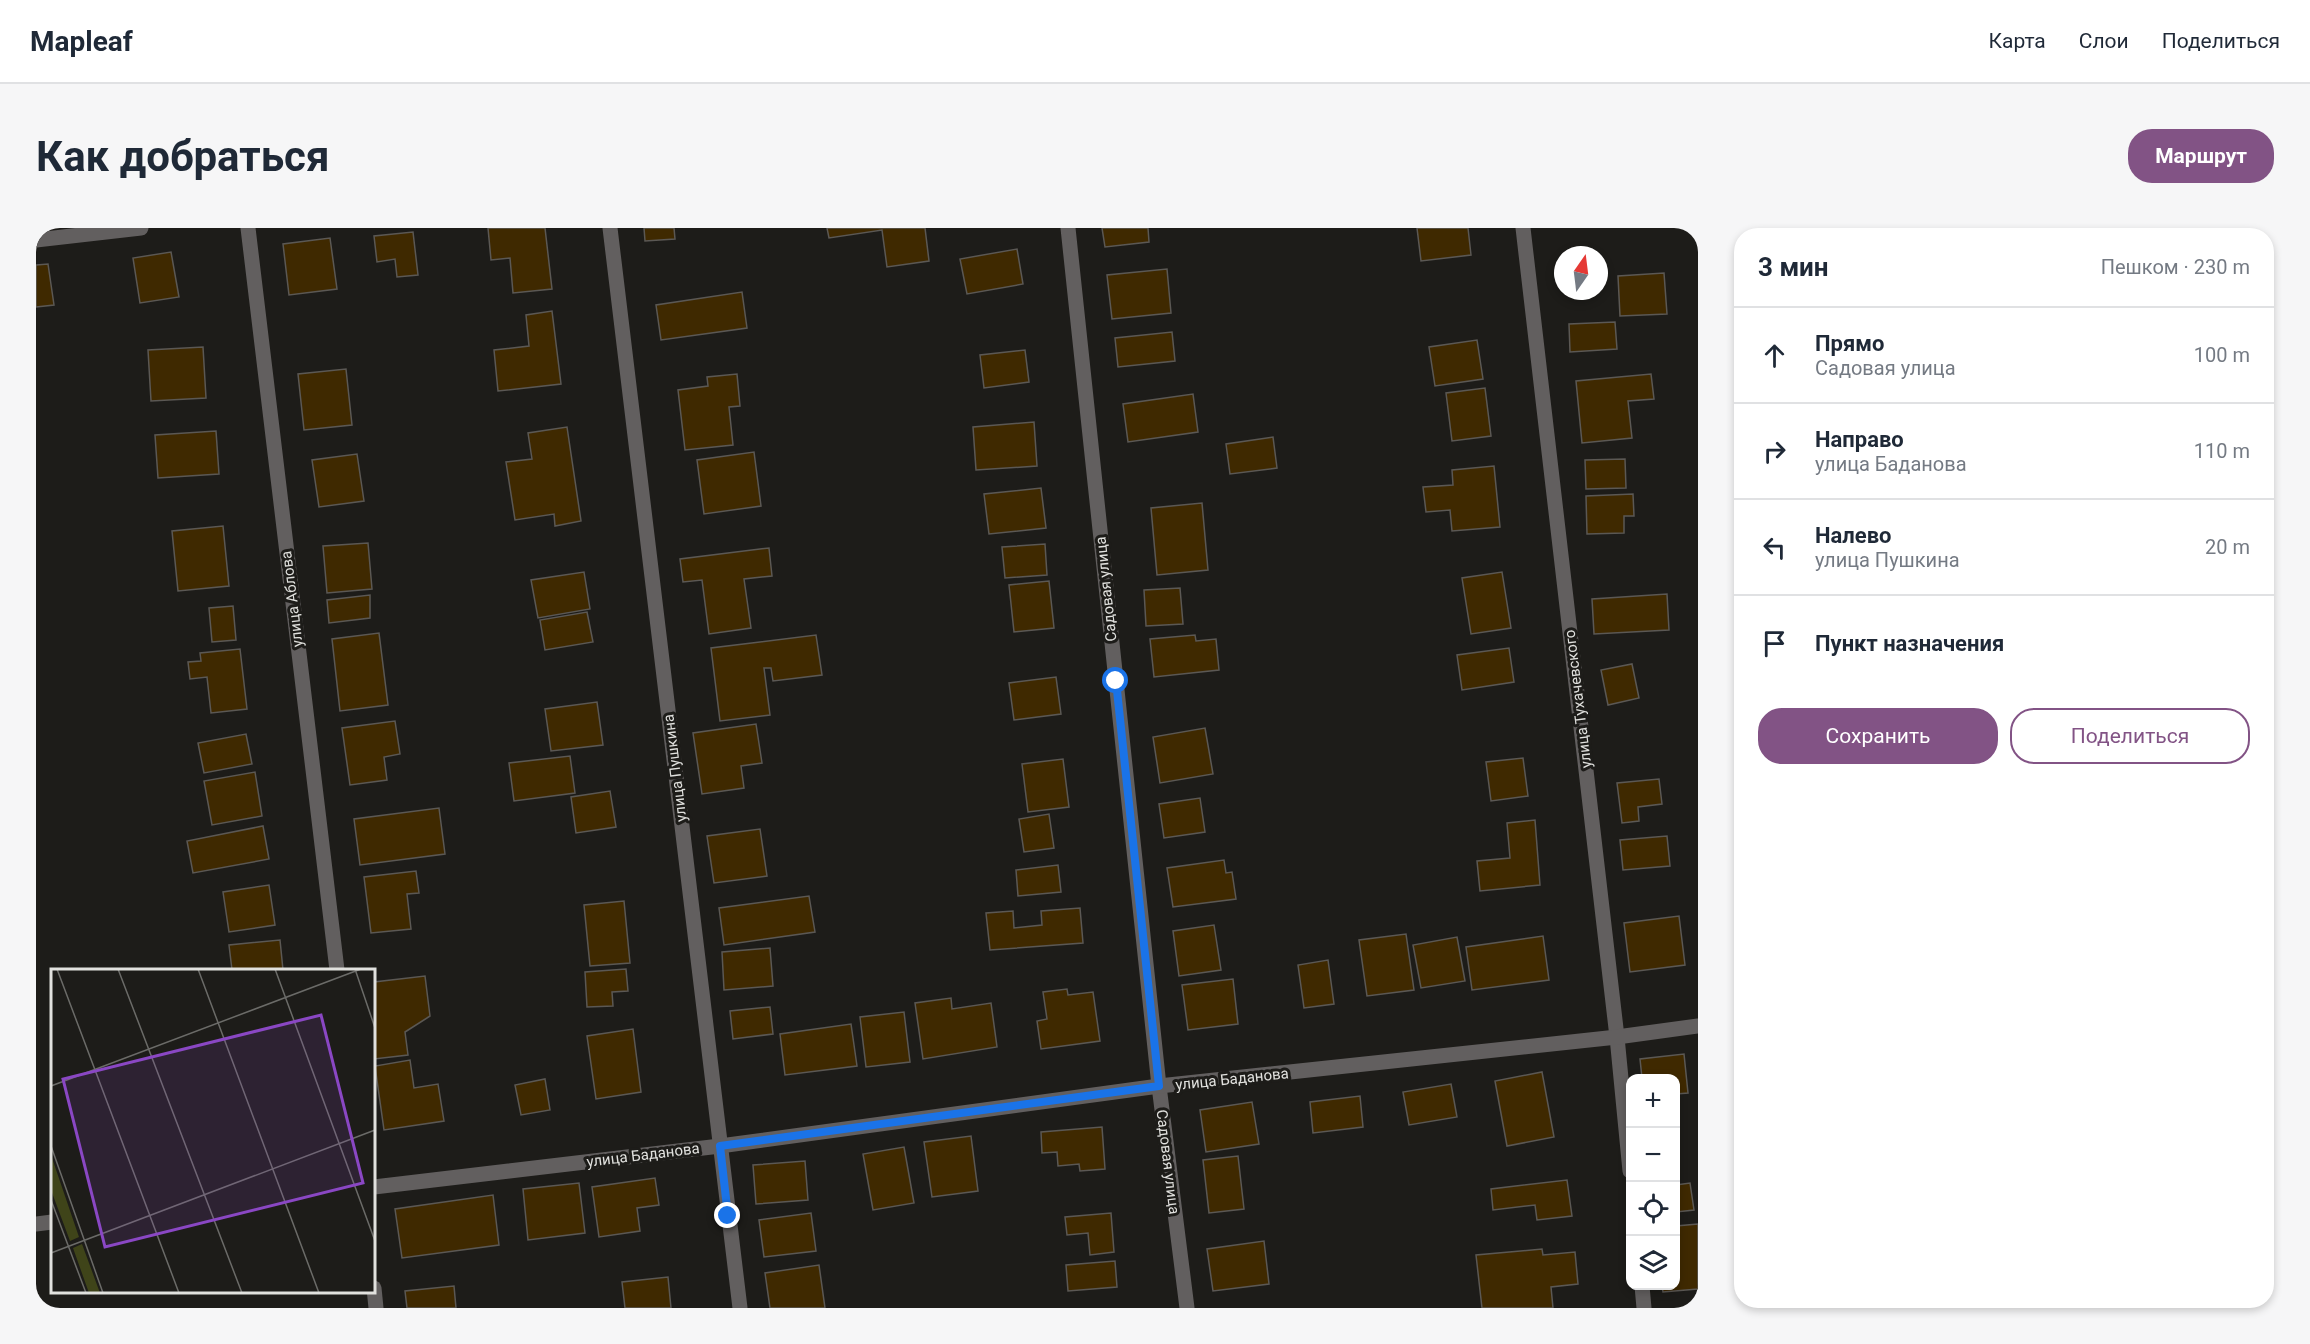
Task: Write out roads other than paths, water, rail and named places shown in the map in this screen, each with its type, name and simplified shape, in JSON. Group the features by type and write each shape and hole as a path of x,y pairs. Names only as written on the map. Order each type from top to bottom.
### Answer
{"street":[{"path":"36,240 141,228"},
{"name":"улица Аблова","path":"248,228 337,969"},
{"name":"улица Пушкина","path":"610,228 740,1308"},
{"name":"Садовая улица","path":"1068,228 1159,1086 1187,1308"},
{"name":"улица Тухачевского","path":"1523,228 1626,1130"},
{"name":"улица Баданова","path":"375,1187 720,1146 1159,1086 1617,1037 1698,1026"},
{"path":"36,1224 51,1222"},
{"path":"1642,1290 1644,1308"},
{"path":"374,1293 376,1308"}]}
